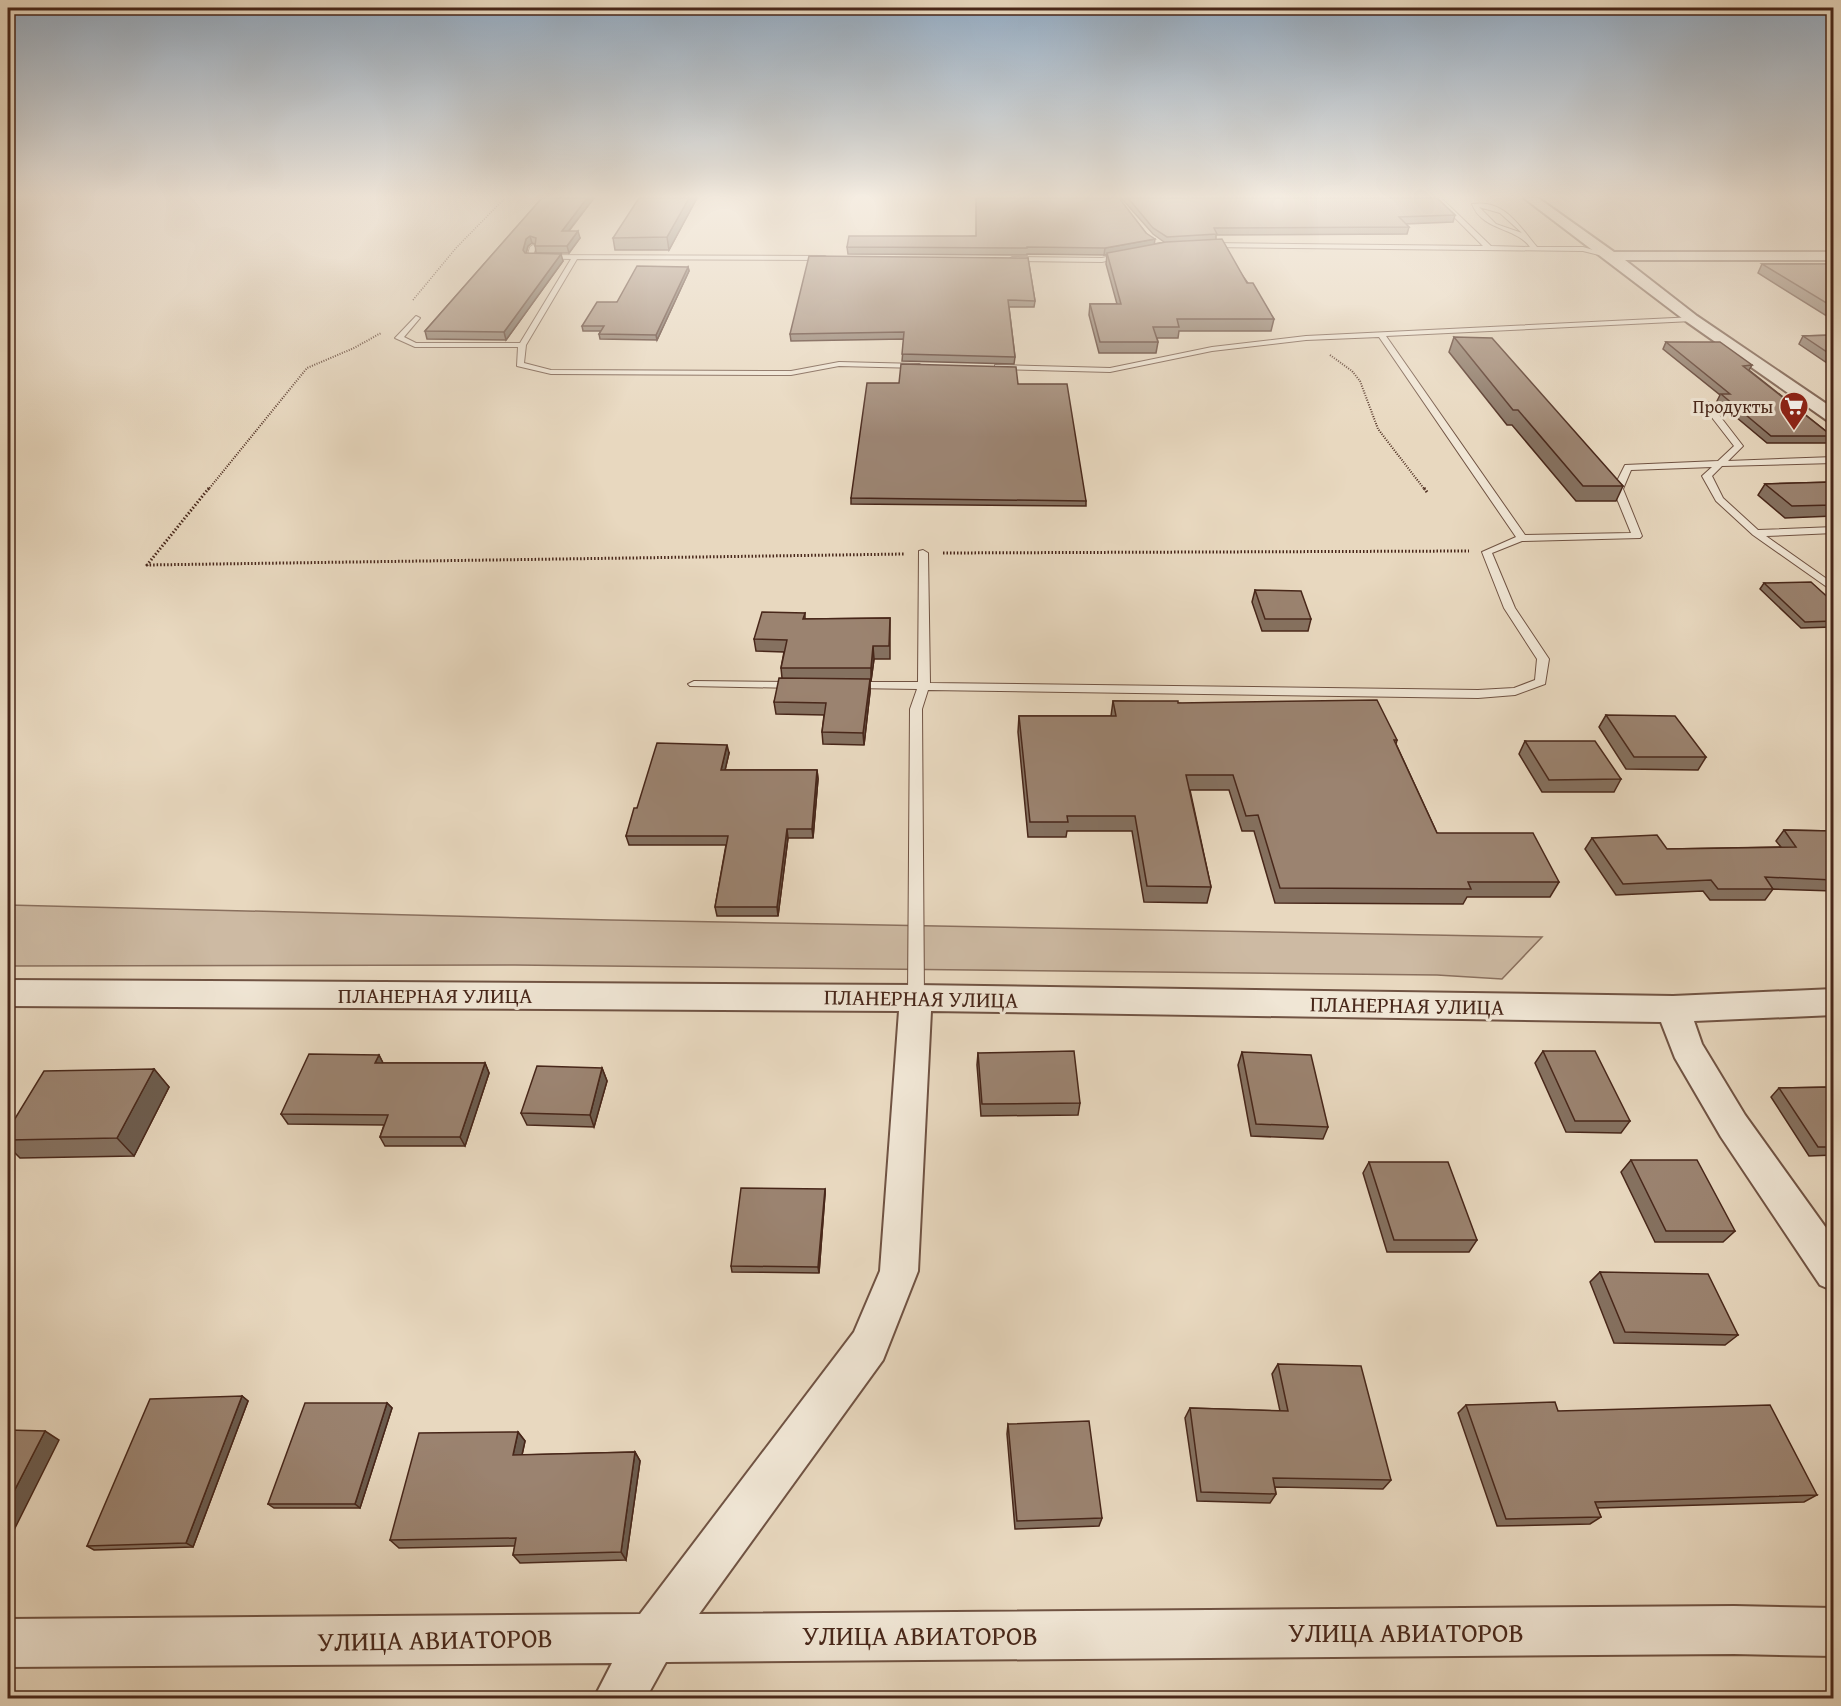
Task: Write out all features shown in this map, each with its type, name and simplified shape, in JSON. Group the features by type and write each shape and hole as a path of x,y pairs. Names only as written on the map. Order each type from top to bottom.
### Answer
{"street":[{"path":"1639,278 1692,319 1833,417"},
{"name":"ПЛАНЕРНАЯ УЛИЦА","path":"8,993 916,998 1673,1009 1833,1002"},
{"path":"619,1698 653,1637 870,1346 899,1271 916,998"},
{"path":"1673,1009 1686,1048 1733,1126 1833,1272"},
{"name":"УЛИЦА АВИАТОРОВ","path":"8,1643 1722,1630 1833,1632"}],"lane":[{"path":"563,278 522,345 520,364 551,372 791,373 838,364 933,366"},
{"path":"416,318 399,338 414,345 522,345"},
{"path":"992,367 1110,370 1212,349 1306,338 1692,319"},
{"path":"1380,333 1522,538"},
{"path":"1706,404 1739,446 1707,476 1719,499 1756,533 1833,589"},
{"path":"844,685 1478,694 1515,691 1541,682 1543,658 1522,633 1505,602 1487,552 1522,538 1637,536 1618,489 1628,467 1833,460"},
{"path":"1756,533 1833,530"},
{"path":"916,998 916,709 924,685 923,554"},
{"path":"694,684 809,685"}],"path":[{"path":"410,304 432,278"},
{"path":"386,330 365,344 336,354 307,368 147,565 923,554 1436,550 1487,552"},
{"path":"1306,338 1352,371 1360,381 1378,429 1427,492"}],"shaded area":[{"path":"8,905 611,920 1542,937 1502,979 1437,975 515,965 8,966"}],"building":[{"path":"472,278 544,278 504,332 425,331"},
{"path":"631,278 683,278 656,335 599,334 604,326 582,326 597,302 617,302"},
{"path":"804,278 1031,278 1035,301 1008,300 1015,357 902,354 904,332 790,334"},
{"path":"1114,278 1244,278 1247,283 1253,283 1274,319 1177,319 1179,327 1153,327 1158,342 1100,342 1090,304 1121,304"},
{"path":"1784,278 1833,278 1833,307"},
{"path":"1833,335 1833,356 1803,336"},
{"path":"1454,337 1492,338 1623,486 1583,486 1518,410 1513,410"},
{"path":"1666,342 1720,342 1752,365 1743,366 1832,436 1771,436 1721,394 1730,394"},
{"path":"901,364 1016,367 1018,384 1067,384 1086,501 851,498 867,383 899,383"},
{"path":"1833,482 1833,505 1792,506 1765,484"},
{"path":"1811,582 1833,602 1833,621 1805,622 1764,583"},
{"path":"1255,590 1301,591 1311,619 1265,619"},
{"path":"762,612 805,613 803,619 890,618 889,646 873,646 871,668 781,668 787,640 754,639"},
{"path":"779,678 870,679 863,733 822,732 826,703 774,702"},
{"path":"1377,700 1437,833 1533,833 1559,882 1468,882 1471,889 1280,888 1258,815 1246,816 1233,775 1186,775 1211,887 1147,886 1135,816 1067,816 1068,822 1030,822 1019,716 1116,716 1113,701 1178,701 1178,703"},
{"path":"1606,715 1675,716 1706,757 1634,757"},
{"path":"1525,741 1595,741 1621,779 1549,780"},
{"path":"657,743 727,745 721,770 817,770 812,829 787,829 777,907 715,907 728,836 626,836"},
{"path":"1784,830 1833,831 1833,880 1765,877 1773,889 1718,889 1711,880 1623,884 1592,838 1657,835 1667,849 1796,847"},
{"path":"1074,1051 1080,1103 982,1104 978,1053"},
{"path":"1543,1051 1595,1051 1630,1121 1575,1121"},
{"path":"1242,1052 1311,1055 1328,1127 1256,1124"},
{"path":"309,1054 379,1055 375,1063 485,1063 460,1137 380,1137 388,1115 281,1114"},
{"path":"537,1066 602,1068 590,1115 521,1113"},
{"path":"154,1069 117,1138 8,1140 8,1130 44,1071"},
{"path":"1833,1087 1833,1147 1818,1147 1779,1088"},
{"path":"1631,1160 1697,1160 1735,1231 1666,1231"},
{"path":"1369,1162 1448,1162 1477,1240 1394,1240"},
{"path":"741,1188 825,1189 818,1267 731,1266"},
{"path":"1600,1272 1708,1274 1738,1335 1625,1332"},
{"path":"1278,1364 1361,1366 1391,1480 1273,1478 1276,1494 1201,1492 1190,1408 1288,1411"},
{"path":"242,1396 186,1543 87,1546 150,1399"},
{"path":"1555,1402 1558,1411 1770,1405 1817,1495 1595,1502 1601,1517 1506,1519 1466,1405"},
{"path":"305,1403 387,1403 355,1504 268,1504"},
{"path":"1089,1421 1102,1518 1017,1521 1008,1424"},
{"path":"8,1430 45,1431 8,1503"},
{"path":"518,1432 513,1455 635,1452 621,1552 513,1555 516,1538 390,1540 419,1433"}],"place":[{"name":"Продукты","path":"1794,432"}]}
